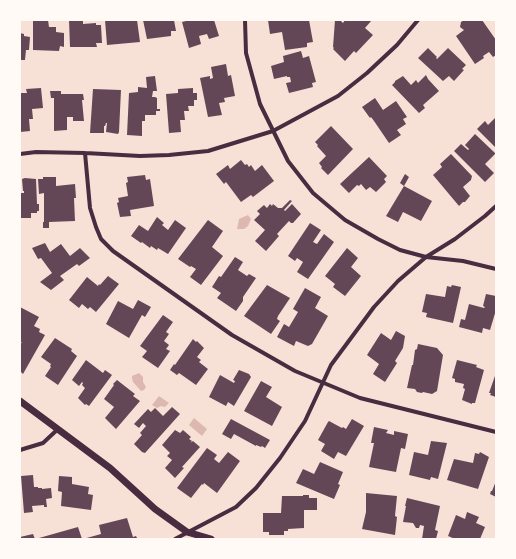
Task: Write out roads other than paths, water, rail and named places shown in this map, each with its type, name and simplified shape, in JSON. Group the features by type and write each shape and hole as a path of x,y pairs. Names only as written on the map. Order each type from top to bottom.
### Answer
{"street":[{"path":"245,20 246,53 260,104 288,161 313,193 345,220 400,250 426,257 464,261 496,269"},
{"path":"20,154 36,152 140,156 169,155 208,151 273,131 338,96 397,45 418,20"},
{"path":"85,153 90,208 101,239 113,252 232,336 295,371 360,398 496,432"},
{"path":"175,539 236,507 256,488 280,458 305,420 331,365 374,307 398,281 426,257 455,239 496,206"},
{"path":"20,401 110,468 155,508 187,532 211,539"},
{"path":"20,450 43,443 58,429"}]}
